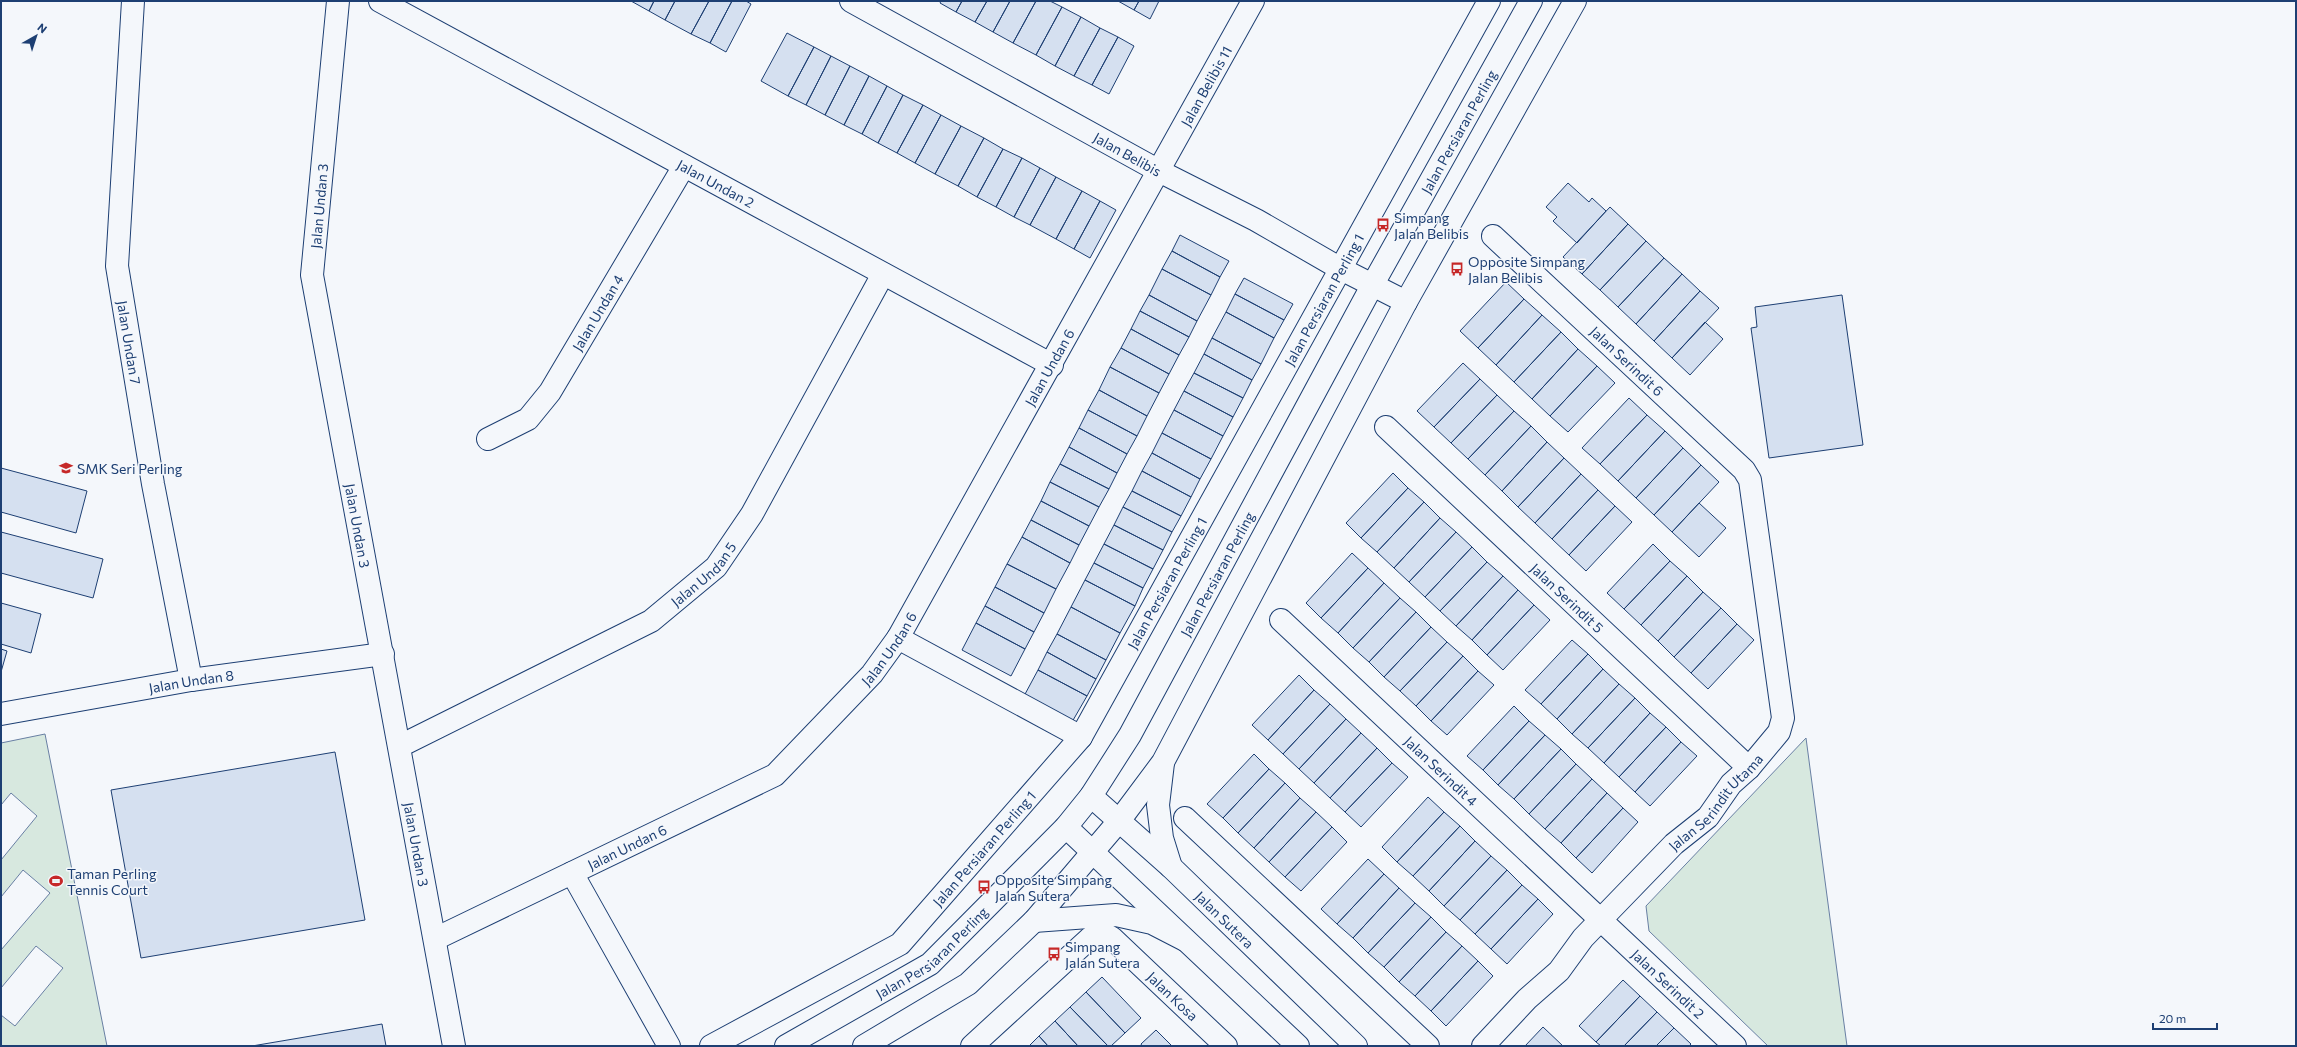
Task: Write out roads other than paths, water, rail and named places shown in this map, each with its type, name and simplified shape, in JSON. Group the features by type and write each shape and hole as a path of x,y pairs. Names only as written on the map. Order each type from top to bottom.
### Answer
{"street":[{"name":"Jalan Undan 7","path":"133,1 117,266 153,484 191,680"},
{"name":"Jalan Undan 3","path":"338,1 312,275 400,746 454,1046"},
{"name":"Jalan Undan 2","path":"380,1 1052,365"},
{"name":"Jalan Belibis","path":"851,1 1159,171 1256,220 1341,269 1406,302"},
{"name":"Jalan Belibis 11","path":"1159,171 1253,1"},
{"name":"Jalan Persiaran Perling 1","path":"711,1046 900,944 1081,737 1489,1"},
{"name":"Jalan Persiaran Perling","path":"786,1046 930,964 1066,827 1091,796 1130,735 1373,284 1531,1"},
{"path":"864,1046 968,984 1034,921 1118,821 1163,762 1406,302 1575,1"},
{"name":"Jalan Undan 4","path":"488,439 528,419 550,392 684,166"},
{"name":"Jalan Undan 6","path":"435,939 776,775 872,674 898,638 1052,365 1159,171"},
{"name":"Jalan Serindit 6","path":"1493,236 1744,470 1750,480 1752,491"},
{"name":"Jalan Undan 5","path":"400,746 651,621 716,567 752,514 883,274"},
{"name":"Jalan Serindit 5","path":"1386,427 1749,768"},
{"name":"Jalan Serindit Utama","path":"1483,1046 1527,999 1559,971 1583,938 1674,844 1708,817 1731,784 1749,768 1779,732 1783,718 1752,491"},
{"name":"Jalan Serindit 4","path":"1281,620 1601,921"},
{"path":"898,638 1081,737"},
{"name":"Jalan Undan 8","path":"1,714 191,680 383,654"},
{"path":"1163,762 1158,805 1162,838 1171,867"},
{"name":"Jalan Sutera","path":"1091,796 1171,867 1356,1046"},
{"path":"1185,818 1428,1046"},
{"path":"1066,827 1298,1046"},
{"path":"572,873 669,1046"},
{"path":"1034,921 1116,915 1152,923 1185,940"},
{"name":"Jalan Serindit 2","path":"1601,921 1735,1046"},
{"name":"Jalan Kosa","path":"972,1046 1089,939 1100,931 1112,938 1226,1046"}],"place":[{"name":"Simpang Jalan Belibis","path":"1383,225"},
{"name":"Opposite Simpang Jalan Belibis","path":"1457,269"},
{"name":"SMK Seri Perling","path":"66,468"},
{"name":"Taman Perling Tennis Court","path":"56,881"},
{"name":"Opposite Simpang Jalan Sutera","path":"984,887"},
{"name":"Simpang Jalan Sutera","path":"1054,954"}]}
